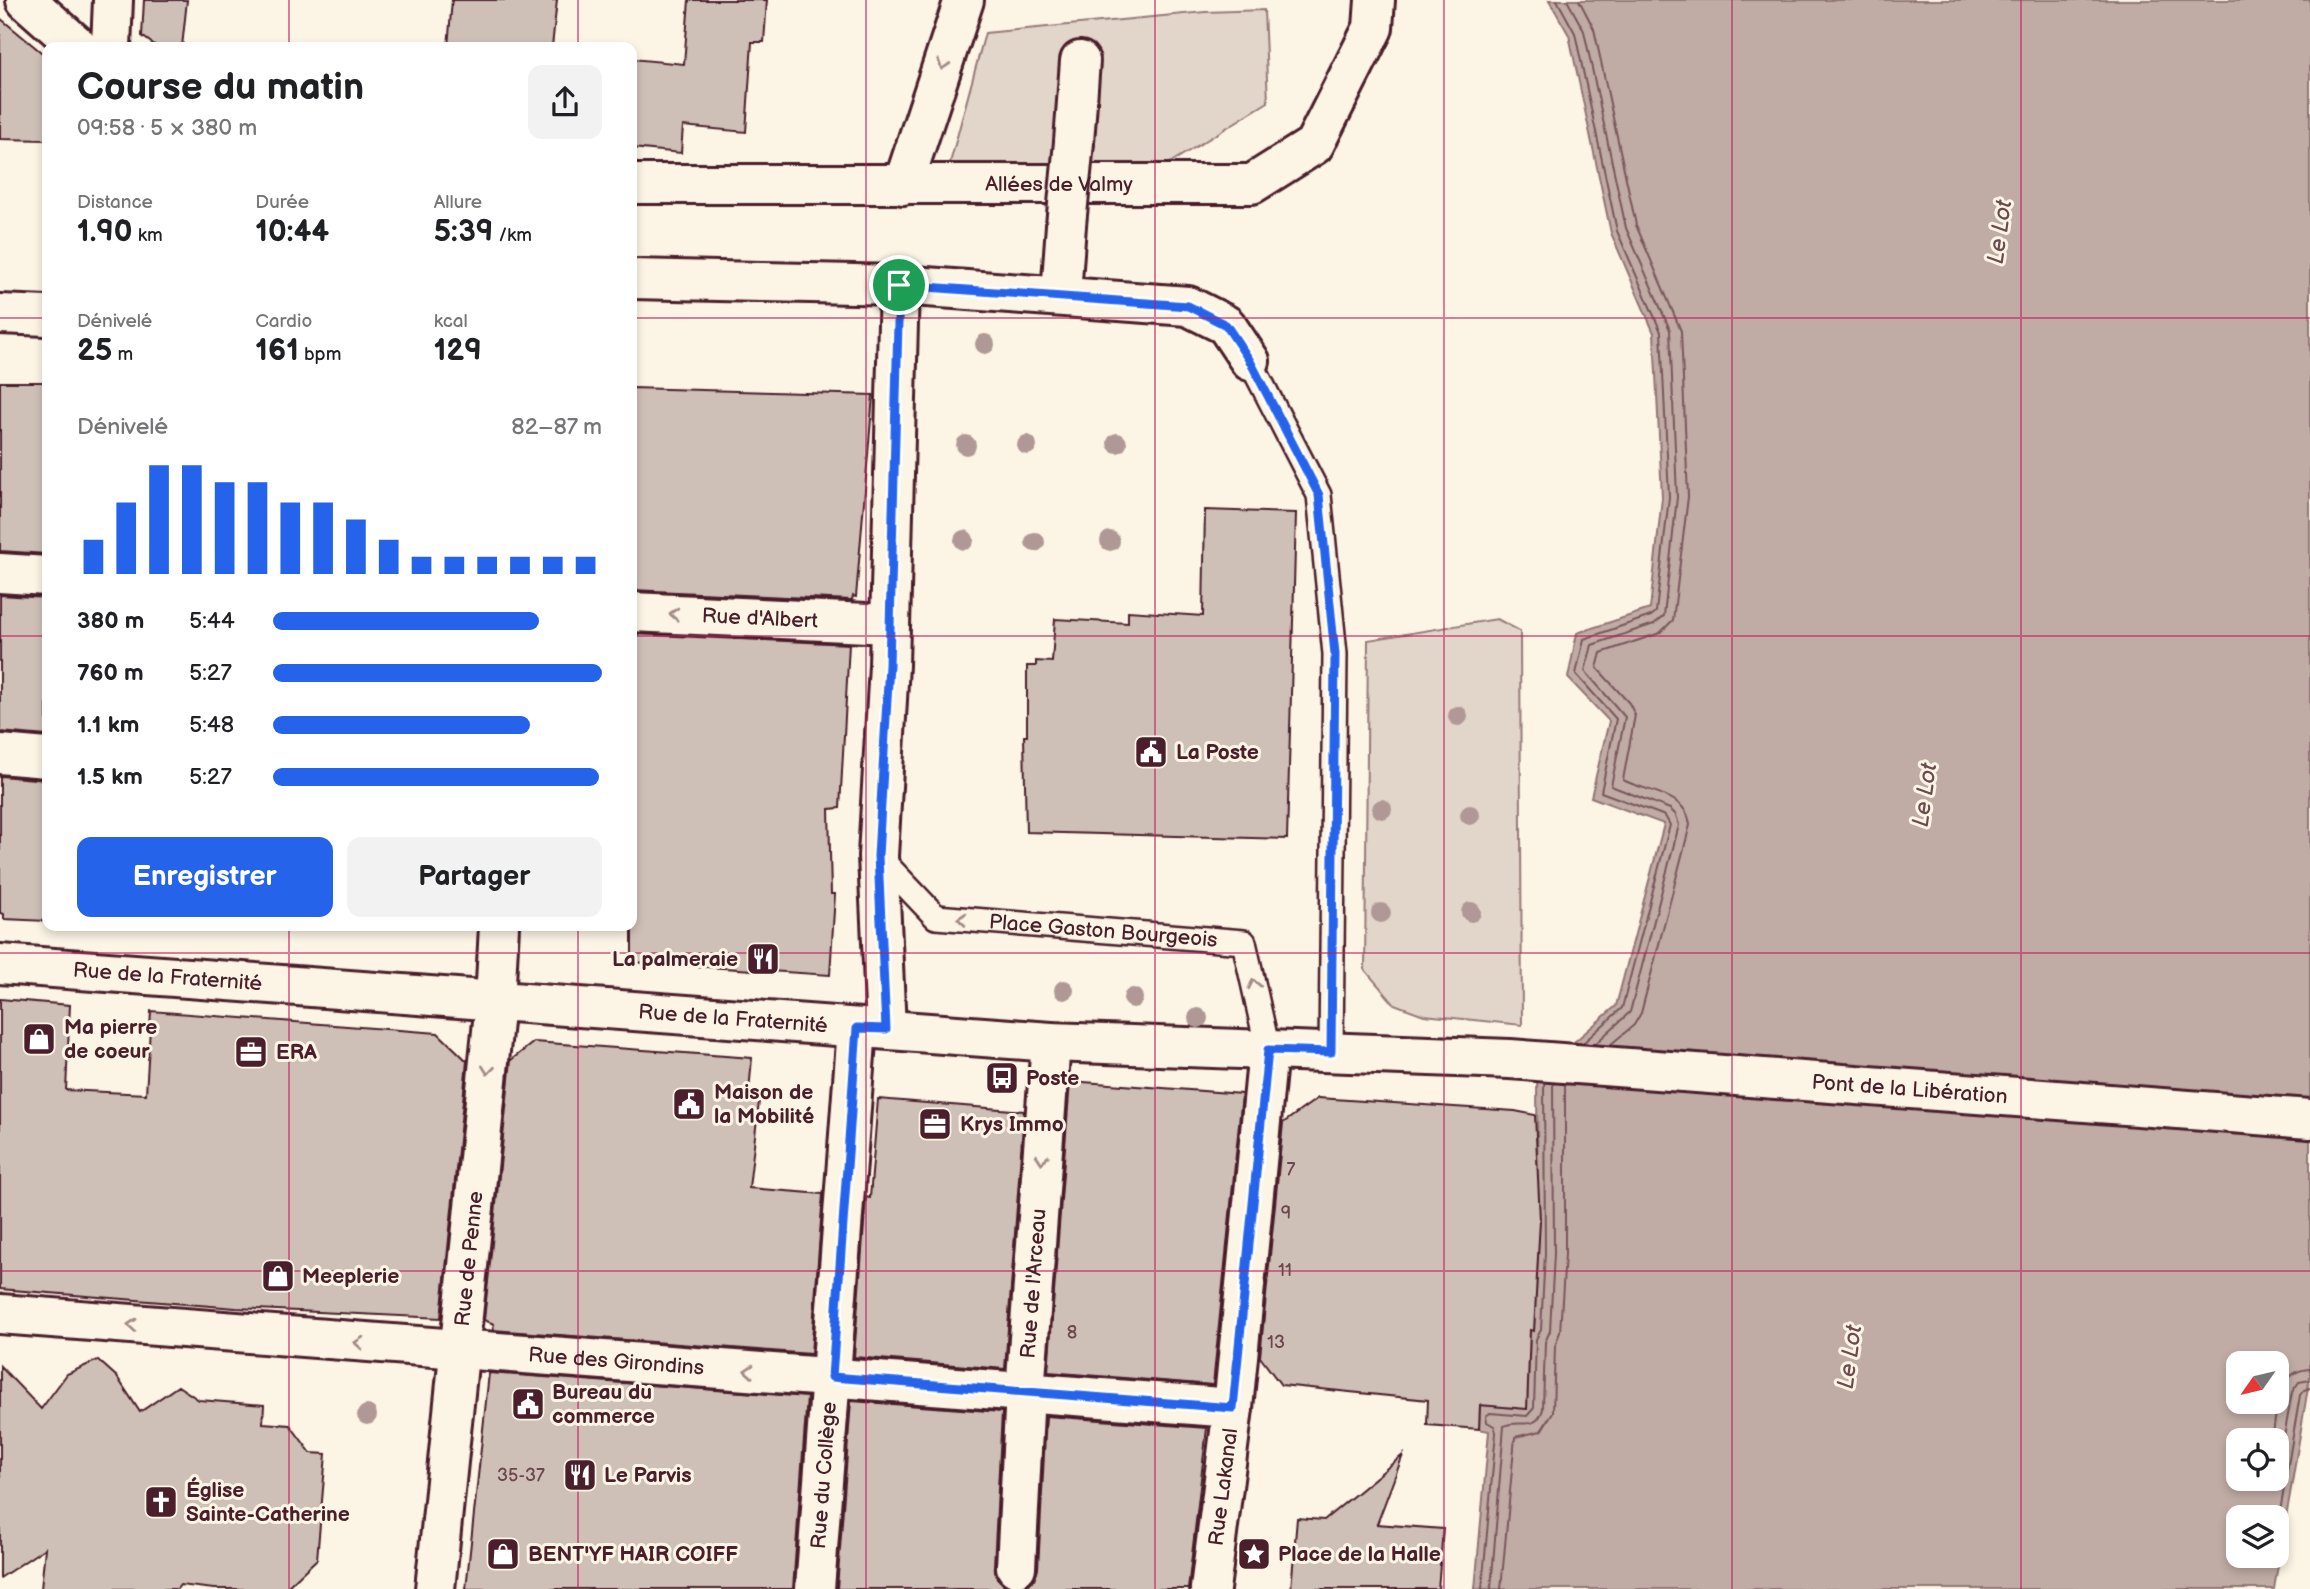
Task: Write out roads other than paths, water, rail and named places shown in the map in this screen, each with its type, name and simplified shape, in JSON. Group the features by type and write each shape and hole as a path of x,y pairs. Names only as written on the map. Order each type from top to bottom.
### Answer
{"street":[{"path":"26,0 73,42"},
{"path":"111,42 113,0"},
{"path":"903,185 964,0"},
{"name":"Allées de Valmy","path":"637,184 1252,184 1314,145 1373,28 1374,0"},
{"path":"1061,296 1080,61"},
{"path":"637,279 899,285 1188,306 1226,325 1250,361"},
{"name":"Rue du Collège","path":"815,1589 832,1377 871,1028 889,624 899,285"},
{"path":"0,314 42,316"},
{"path":"0,573 42,576"},
{"name":"Rue d'Albert","path":"637,612 889,624"},
{"path":"0,754 42,758"},
{"name":"Rue de Penne","path":"435,1589 495,1002 499,931"},
{"name":"Rue de la Fraternité","path":"0,964 1051,1042 1510,1059"},
{"name":"Rue de l'Arceau","path":"1016,1567 1025,1392 1051,1042"},
{"name":"Rue Lakanal","path":"1210,1589 1233,1408 1268,1050"},
{"name":"Pont de la Libération","path":"1510,1059 2310,1119"},
{"name":"Rue des Girondins","path":"0,1314 1233,1408"}],"lane":[{"path":"1250,361 1319,495 1335,654 1331,1052"},
{"name":"Place Gaston Bourgeois","path":"878,856 936,917 1244,942 1268,1050"}],"water":[{"name":"Le Lot","path":"1549,0 2310,0 2310,1376 2288,1505 2226,1505 2226,1568 2278,1568 2274,1589 1475,1589 1489,1431 1479,1429 1480,1405 1527,1409 1530,1330 1534,1330 1538,1253 1537,1074 1616,1006 1664,824 1591,797 1609,721 1568,678 1577,633 1650,609 1662,497 1654,333 1611,233 1569,35"}],"place":[{"name":"La Poste","path":"1151,752"},
{"name":"La palmeraie","path":"763,959"},
{"name":"Ma pierre de coeur","path":"39,1039"},
{"name":"ERA","path":"251,1052"},
{"name":"Poste","path":"1002,1078"},
{"name":"Maison de la Mobilité","path":"689,1104"},
{"name":"Krys Immo","path":"935,1124"},
{"name":"Meeplerie","path":"278,1276"},
{"name":"Bureau du commerce","path":"528,1404"},
{"name":"Le Parvis","path":"580,1475"},
{"name":"Église Sainte-Catherine","path":"161,1502"},
{"name":"BENT'YF HAIR COIFF","path":"503,1554"},
{"name":"Place de la Halle","path":"1254,1554"}]}
